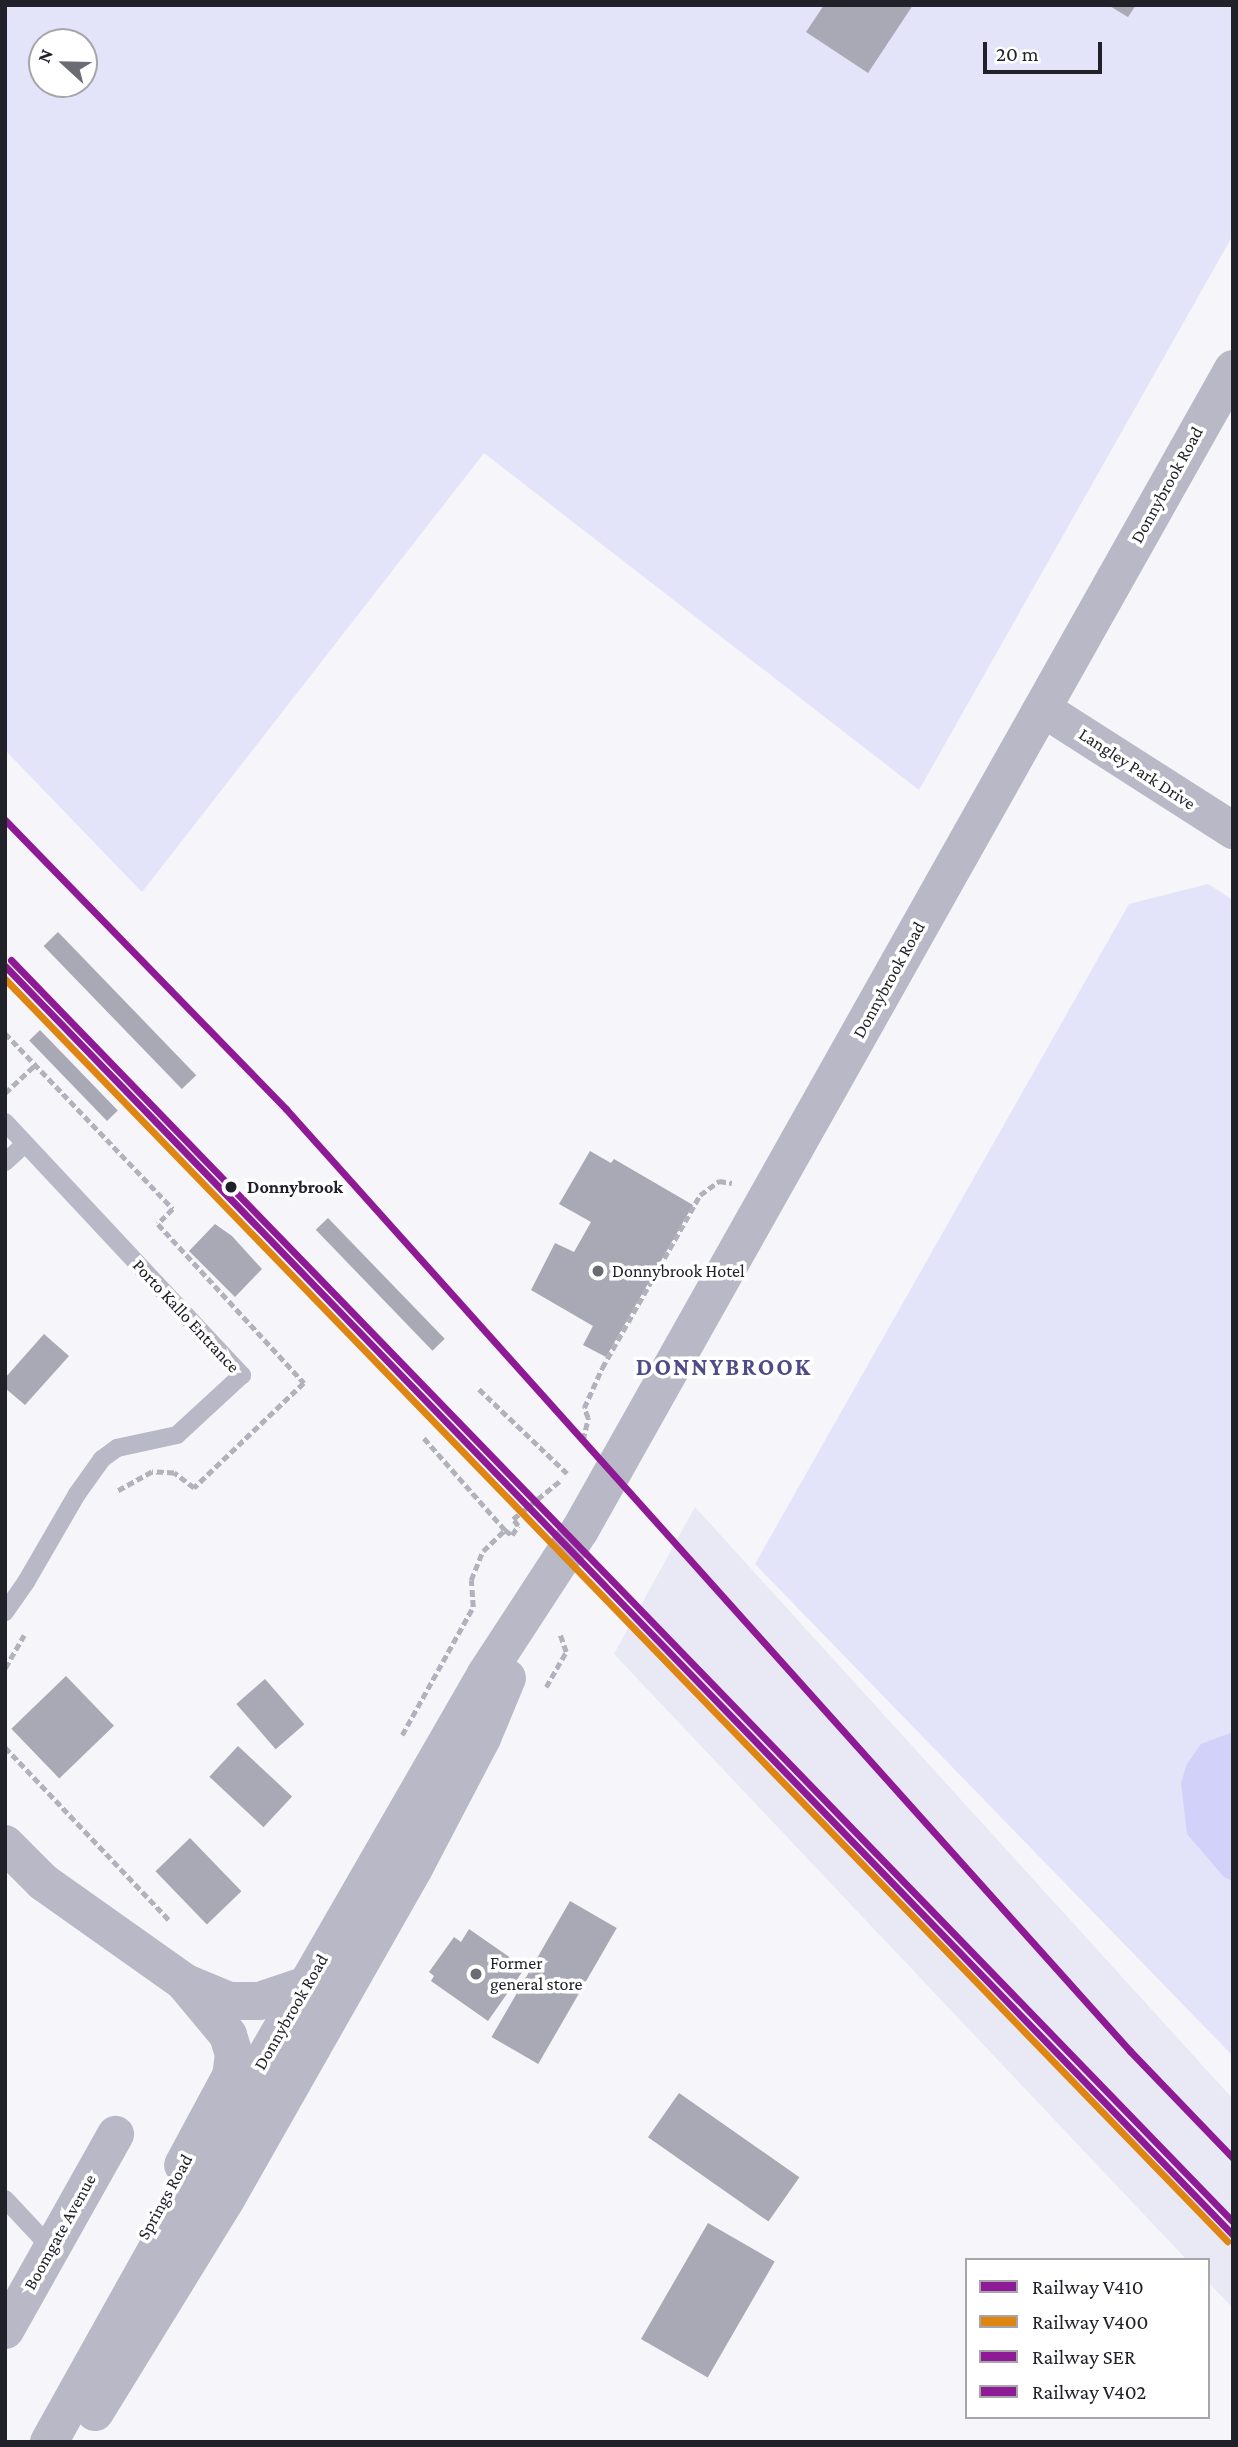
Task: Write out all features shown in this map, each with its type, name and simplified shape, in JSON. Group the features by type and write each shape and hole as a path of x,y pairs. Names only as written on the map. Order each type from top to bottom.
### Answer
{"main road":[{"name":"Donnybrook Road","path":"63,2435 307,1985 486,1674 580,1530 1233,369"},
{"name":"Donnybrook Road","path":"63,2435 226,2199 414,1868 482,1738 543,1588"},
{"name":"Springs Road","path":"5,1844 43,1882 184,1982 229,2001 260,2001 307,1985"},
{"name":"Springs Road","path":"63,2435 79,2351 231,2076 234,2055 228,2035 184,1982"}],"street":[{"name":"Langley Park Drive","path":"1042,708 1233,830"},
{"name":"Boomgate Avenue","path":"5,2330 115,2134"}],"lane":[{"path":"5,1122 25,1144 5,1162"},
{"name":"Porto Kallo Entrance","path":"5,1612 26,1582 77,1494 102,1459 117,1448 177,1435 242,1375 25,1144"},
{"path":"5,2199 51,2248"}],"path":[{"path":"5,1034 173,1209"},
{"path":"5,1093 35,1065"},
{"path":"577,1450 588,1418 584,1408 602,1368 700,1195 719,1181 771,1190"},
{"path":"479,1389 571,1478"},
{"path":"424,1438 512,1535 518,1526 513,1519 560,1479 565,1485 576,1466"},
{"path":"398,1741 473,1607 471,1580 483,1551 505,1530"},
{"path":"5,1747 180,1930"}],"shaded area":[{"path":"5,5 1233,5 1233,235 919,790 484,453 142,892 5,750"},
{"path":"1208,884 1233,900 1233,2056 755,1564 1129,904"},
{"path":"695,1507 1233,2099 1233,2308 1210,2284 1210,2258 1185,2258 614,1654"}],"water":[{"path":"1233,1732 1233,1881 1224,1877 1187,1834 1181,1783 1187,1764 1201,1744"}],"building":[{"path":"824,5 913,5 868,73 806,32"},
{"path":"1108,5 1136,5 1128,17"},
{"path":"58,932 196,1075 182,1089 44,946"},
{"path":"40,1030 118,1111 107,1121 29,1040"},
{"name":"Donnybrook Hotel","path":"590,1151 611,1163 614,1159 693,1205 606,1357 583,1345 593,1326 531,1290 555,1243 574,1252 591,1222 559,1204"},
{"path":"328,1218 445,1339 432,1351 316,1230"},
{"path":"215,1224 232,1236 262,1269 235,1297 189,1251"},
{"path":"44,1334 69,1356 25,1405 5,1388 5,1378"},
{"path":"66,1676 114,1726 59,1778 11,1729"},
{"path":"265,1679 304,1724 276,1749 236,1704"},
{"path":"238,1746 292,1796 263,1827 209,1777"},
{"path":"190,1838 241,1891 207,1925 155,1871"},
{"path":"570,1901 617,1928 538,2064 492,2037"},
{"name":"Former general store","path":"469,1929 525,1968 488,2021 431,1981 434,1976 429,1972 454,1937 461,1942"},
{"path":"679,2093 799,2177 768,2222 648,2137"},
{"path":"708,2223 775,2262 708,2378 641,2339"}],"rail line":[{"name":"V402","path":"5,820 286,1109 1130,2051 1233,2158"},
{"name":"SER","path":"11,960 1233,2222"},
{"name":"V410","path":"5,966 1233,2235"},
{"name":"V400","path":"5,979 1227,2241"}],"place":[{"name":"Donnybrook","path":"231,1187"},
{"name":"Donnybrook Hotel","path":"598,1271"},
{"name":"Former general store","path":"476,1974"}],"district":[{"name":"DONNYBROOK","path":"724,1367"}]}
